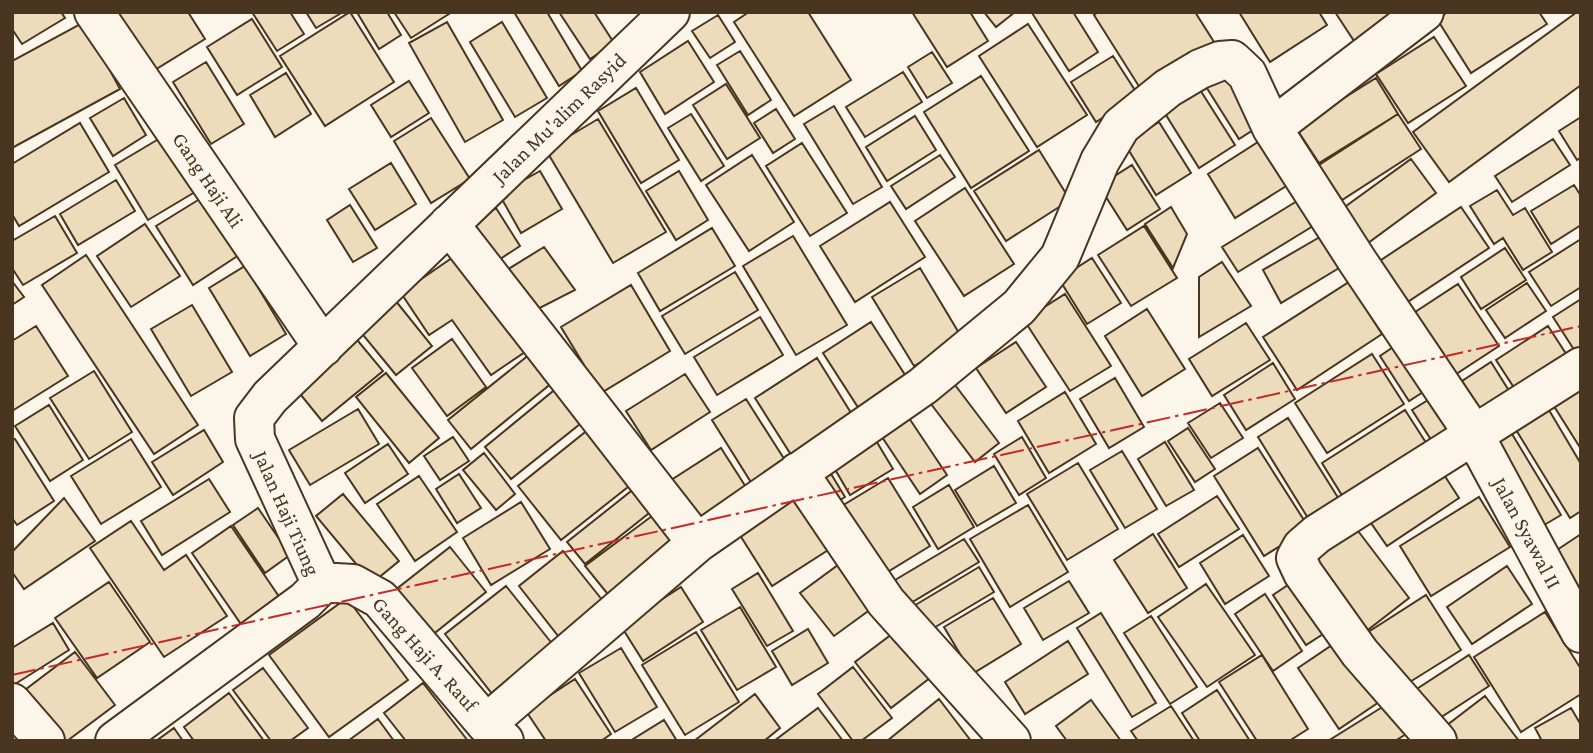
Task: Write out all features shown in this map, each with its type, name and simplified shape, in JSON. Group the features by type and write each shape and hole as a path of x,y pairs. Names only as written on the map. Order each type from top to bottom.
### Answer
{"street":[{"name":"Gang Haji Ali","path":"94,12 323,347"},
{"name":"Jalan Mu'alim Rasyid","path":"449,224 670,12"},
{"path":"1272,128 1424,12"},
{"name":"Jalan Syawal II","path":"799,471 923,386 1019,307 1060,257 1101,161 1121,126 1168,88 1210,65 1232,60 1247,74 1272,128 1473,433 1581,633"},
{"name":"Jalan Haji Tiung","path":"115,741 315,593 319,582 255,439 254,418 270,397 449,224"},
{"path":"449,224 696,543"},
{"path":"1437,741 1360,653 1303,573 1296,558 1302,547 1317,534 1581,367"},
{"path":"495,732 696,543 799,471 886,602 1011,741"},
{"name":"Gang Haji A. Rauf","path":"319,582 353,584 380,599 495,732"},
{"path":"12,703 46,741"}],"building":[{"path":"12,12 61,12 65,18 22,44 12,29"},
{"path":"188,12 205,39 153,71 118,13"},
{"path":"252,12 290,12 304,34 277,51"},
{"path":"306,12 343,12 316,28"},
{"path":"350,12 394,82 325,126 280,56"},
{"path":"387,12 401,35 379,49 358,14"},
{"path":"394,12 452,12 411,38"},
{"path":"514,12 547,12 582,71 559,86"},
{"path":"559,12 594,12 614,43 590,59"},
{"path":"749,12 808,12 851,80 794,116 734,22"},
{"path":"912,12 970,12 988,41 947,67"},
{"path":"984,12 1015,12 996,27"},
{"path":"1073,12 1098,52 1069,71 1032,13"},
{"path":"1098,12 1195,12 1214,42 1140,88 1094,15"},
{"path":"1239,12 1319,12 1327,25 1270,62"},
{"path":"1335,12 1411,12 1358,47"},
{"path":"1448,12 1539,12 1547,24 1471,73 1437,19"},
{"path":"1577,12 1581,12 1581,85 1449,182 1413,132"},
{"path":"718,15 735,42 710,58 692,31"},
{"path":"252,19 282,67 237,95 207,47"},
{"path":"84,22 120,89 12,148 12,61"},
{"path":"447,22 503,120 465,142 409,43"},
{"path":"502,22 547,98 515,117 470,42"},
{"path":"1028,24 1087,115 1037,147 979,56"},
{"path":"1434,37 1466,86 1408,123 1376,74"},
{"path":"688,41 714,82 665,114 640,72"},
{"path":"740,51 771,100 748,115 717,65"},
{"path":"932,52 952,83 927,98 908,67"},
{"path":"1113,56 1138,95 1096,122 1071,82"},
{"path":"206,62 244,124 211,144 173,82"},
{"path":"1233,67 1267,121 1239,139 1205,85"},
{"path":"903,72 922,102 865,137 846,107"},
{"path":"286,73 311,114 275,137 250,95"},
{"path":"981,76 1029,151 971,188 924,112"},
{"path":"1376,78 1398,114 1319,163 1296,128"},
{"path":"409,81 429,113 391,137 371,105"},
{"path":"726,84 760,138 727,159 693,105"},
{"path":"1197,85 1235,145 1199,168 1161,107"},
{"path":"636,88 679,160 641,183 598,111"},
{"path":"124,98 146,135 113,156 90,118"},
{"path":"834,106 882,187 853,204 804,124"},
{"path":"776,109 795,139 773,153 754,123"},
{"path":"691,114 724,166 701,181 668,128"},
{"path":"1398,114 1421,149 1342,200 1319,165"},
{"path":"915,116 936,150 887,181 866,147"},
{"path":"1581,117 1581,158 1577,160 1559,131"},
{"path":"431,118 470,179 431,203 394,141"},
{"path":"598,119 666,232 613,263 546,150"},
{"path":"1159,122 1191,173 1156,195 1125,144"},
{"path":"80,123 109,172 19,226 12,214 12,164"},
{"path":"167,134 200,189 148,220 115,165"},
{"path":"1269,135 1296,180 1235,218 1208,174"},
{"path":"1553,139 1570,165 1512,202 1495,176"},
{"path":"802,143 847,213 810,236 766,166"},
{"path":"1039,150 1070,200 1006,241 974,191"},
{"path":"752,155 794,222 749,251 706,185"},
{"path":"940,155 955,177 906,209 891,186"},
{"path":"1411,159 1436,193 1368,243 1342,209"},
{"path":"391,163 416,204 375,230 349,189"},
{"path":"1132,165 1160,209 1127,230 1099,186"},
{"path":"540,171 562,209 521,233 499,194"},
{"path":"679,171 708,220 676,240 646,191"},
{"path":"116,180 135,211 78,245 60,214"},
{"path":"1574,185 1581,196 1581,225 1551,244 1531,211"},
{"path":"965,188 1014,264 964,296 915,221"},
{"path":"1497,190 1513,215 1525,208 1552,252 1523,270 1503,238 1494,244 1470,206"},
{"path":"203,197 239,255 193,285 156,226"},
{"path":"1302,198 1318,223 1238,272 1222,247"},
{"path":"890,202 925,257 855,302 820,246"},
{"path":"350,205 377,248 353,262 327,220"},
{"path":"1171,207 1187,234 1173,268 1145,224"},
{"path":"1461,207 1489,248 1403,305 1375,264"},
{"path":"496,208 520,246 491,265 467,227"},
{"path":"55,216 77,253 23,285 12,268 12,241"},
{"path":"145,224 180,276 131,307 97,256"},
{"path":"1144,226 1177,278 1131,306 1098,255"},
{"path":"712,228 735,266 660,311 638,273"},
{"path":"1325,234 1344,265 1281,303 1263,270"},
{"path":"793,236 847,325 796,355 743,266"},
{"path":"1581,239 1581,287 1551,306 1529,272"},
{"path":"544,247 575,290 530,313 502,273"},
{"path":"1505,248 1526,280 1481,309 1461,277"},
{"path":"462,251 528,350 491,375 452,320 429,335 401,293"},
{"path":"86,255 198,425 154,454 42,285"},
{"path":"1092,258 1121,303 1087,324 1059,279"},
{"path":"1222,262 1251,306 1199,337 1199,277"},
{"path":"245,266 286,334 250,356 209,288"},
{"path":"920,268 962,338 914,366 872,297"},
{"path":"735,272 758,310 685,354 662,316"},
{"path":"12,281 24,297 12,305"},
{"path":"1349,282 1382,334 1297,390 1263,337"},
{"path":"1527,283 1546,311 1505,338 1486,310"},
{"path":"1458,284 1499,346 1450,378 1409,316"},
{"path":"631,285 670,351 601,393 561,327"},
{"path":"1065,294 1111,366 1070,391 1024,320"},
{"path":"391,295 432,346 396,375 354,324"},
{"path":"1581,299 1581,358 1580,359 1553,317"},
{"path":"192,305 232,372 191,396 151,329"},
{"path":"1147,309 1185,369 1142,396 1105,336"},
{"path":"760,317 783,355 717,395 694,357"},
{"path":"871,322 909,381 861,412 823,353"},
{"path":"1246,323 1270,360 1212,396 1189,359"},
{"path":"36,326 68,376 12,411 12,341"},
{"path":"1548,326 1574,366 1522,400 1496,360"},
{"path":"353,335 383,371 322,421 292,384"},
{"path":"452,339 486,387 447,416 412,368"},
{"path":"1405,339 1434,385 1409,401 1380,356"},
{"path":"1016,342 1046,387 1006,413 976,368"},
{"path":"530,354 553,382 471,449 448,420"},
{"path":"1372,354 1404,404 1327,453 1295,403"},
{"path":"817,358 856,421 795,461 755,398"},
{"path":"1491,362 1516,402 1479,426 1453,387"},
{"path":"1273,363 1295,399 1246,430 1224,395"},
{"path":"94,371 132,432 89,459 50,398"},
{"path":"386,373 439,438 409,463 356,397"},
{"path":"685,374 710,412 651,450 626,411"},
{"path":"1115,378 1144,427 1109,448 1080,399"},
{"path":"952,381 999,443 975,462 928,400"},
{"path":"1581,385 1581,449 1552,403"},
{"path":"558,387 585,420 511,479 485,447"},
{"path":"1065,392 1096,444 1049,473 1018,421"},
{"path":"1441,392 1465,431 1437,449 1412,410"},
{"path":"746,399 788,465 754,487 712,420"},
{"path":"1220,403 1243,438 1211,458 1188,423"},
{"path":"49,405 83,460 50,481 15,426"},
{"path":"1546,405 1581,464 1581,511 1570,518 1513,425"},
{"path":"358,409 379,444 310,485 289,450"},
{"path":"1405,410 1432,452 1348,505 1322,463"},
{"path":"907,415 947,475 920,494 880,434"},
{"path":"1288,418 1342,504 1311,523 1258,437"},
{"path":"594,425 638,479 561,540 518,486"},
{"path":"1188,428 1215,469 1195,482 1168,441"},
{"path":"1509,429 1561,515 1534,531 1483,445"},
{"path":"204,430 223,462 173,495 152,462"},
{"path":"872,434 893,469 850,495 829,459"},
{"path":"453,437 469,461 440,480 424,456"},
{"path":"1022,437 1046,478 1019,495 994,454"},
{"path":"15,439 54,501 17,525 12,518 12,440"},
{"path":"131,439 161,487 101,524 71,476"},
{"path":"1165,442 1194,490 1166,506 1138,459"},
{"path":"388,444 408,474 365,503 345,473"},
{"path":"721,448 751,495 695,531 665,484"},
{"path":"1258,448 1309,528 1264,556 1214,476"},
{"path":"1122,451 1157,509 1125,528 1090,470"},
{"path":"484,453 515,494 496,510 463,470"},
{"path":"1078,463 1118,529 1067,560 1027,494"},
{"path":"825,464 845,497 826,509 806,475"},
{"path":"1437,464 1459,498 1387,546 1364,513"},
{"path":"994,466 1016,503 977,526 955,490"},
{"path":"459,474 481,508 457,523 436,489"},
{"path":"419,476 457,532 415,561 377,504"},
{"path":"888,478 930,546 876,579 835,510"},
{"path":"209,479 230,512 162,555 141,521"},
{"path":"640,484 658,506 585,564 567,542"},
{"path":"949,485 974,527 938,549 913,507"},
{"path":"801,491 836,545 772,586 738,532"},
{"path":"343,494 399,561 372,583 316,516"},
{"path":"1217,496 1239,529 1179,567 1158,534"},
{"path":"1479,497 1510,547 1431,596 1400,546"},
{"path":"64,498 95,541 24,589 12,572 12,552"},
{"path":"521,502 550,549 491,585 463,538"},
{"path":"1028,505 1068,572 1010,607 970,539"},
{"path":"258,508 290,555 265,573 233,525"},
{"path":"656,513 681,543 611,598 585,566"},
{"path":"131,521 164,570 186,555 227,616 164,657 90,548"},
{"path":"1352,523 1409,598 1360,636 1303,561"},
{"path":"231,526 282,601 243,627 192,553"},
{"path":"1153,534 1187,588 1148,613 1114,560"},
{"path":"1581,534 1581,596 1551,554"},
{"path":"1243,535 1269,576 1225,604 1200,563"},
{"path":"964,539 979,562 909,604 895,580"},
{"path":"450,547 486,592 431,636 394,591"},
{"path":"563,551 611,611 566,646 519,586"},
{"path":"838,565 871,609 834,636 800,593"},
{"path":"1507,566 1532,604 1472,644 1447,607"},
{"path":"979,567 994,592 927,632 912,607"},
{"path":"758,573 793,631 767,646 732,589"},
{"path":"1300,577 1334,627 1306,645 1273,595"},
{"path":"1069,581 1089,613 1043,640 1024,608"},
{"path":"109,582 150,642 97,678 55,618"},
{"path":"1206,584 1255,655 1207,687 1158,617"},
{"path":"506,586 558,651 497,700 445,634"},
{"path":"681,587 703,622 643,661 621,626"},
{"path":"1265,594 1302,651 1273,671 1235,614"},
{"path":"1426,595 1461,650 1397,690 1362,636"},
{"path":"347,598 408,680 329,737 269,655"},
{"path":"993,598 1021,644 972,674 944,627"},
{"path":"740,607 776,667 737,690 701,630"},
{"path":"1545,612 1581,669 1581,694 1521,732 1474,657"},
{"path":"1101,613 1156,703 1132,717 1077,628"},
{"path":"1151,616 1197,687 1170,704 1124,633"},
{"path":"53,623 69,650 12,686 12,648"},
{"path":"900,628 935,674 891,708 855,662"},
{"path":"808,629 828,663 792,685 772,651"},
{"path":"696,632 739,702 685,735 642,665"},
{"path":"1341,639 1382,700 1339,729 1298,668"},
{"path":"1068,641 1088,674 1025,714 1005,682"},
{"path":"621,648 657,707 615,732 579,673"},
{"path":"75,652 115,705 67,741 51,741 17,696"},
{"path":"1262,655 1308,729 1289,741 1257,741 1219,682"},
{"path":"1469,655 1489,686 1429,725 1409,694"},
{"path":"853,667 892,718 861,741 853,741 818,694"},
{"path":"263,668 308,728 290,741 271,741 233,690"},
{"path":"575,679 611,734 601,741 546,741 526,711"},
{"path":"423,683 468,741 406,741 384,713"},
{"path":"1217,690 1250,741 1200,741 1182,713"},
{"path":"229,693 264,741 194,741 184,727"},
{"path":"755,694 780,728 764,741 694,741"},
{"path":"1485,696 1519,741 1451,741 1442,729"},
{"path":"939,699 971,741 887,741"},
{"path":"1091,700 1121,741 1067,741 1056,726"},
{"path":"1392,701 1411,731 1395,741 1328,741"},
{"path":"1171,706 1194,741 1138,741 1131,731"},
{"path":"818,708 843,741 774,741"},
{"path":"1571,708 1581,725 1581,741 1542,741 1535,728"},
{"path":"378,719 394,741 348,741"},
{"path":"664,720 677,741 630,741"},
{"path":"174,728 183,741 156,741"}],"power":[{"path":"12,675 1581,326"}]}
